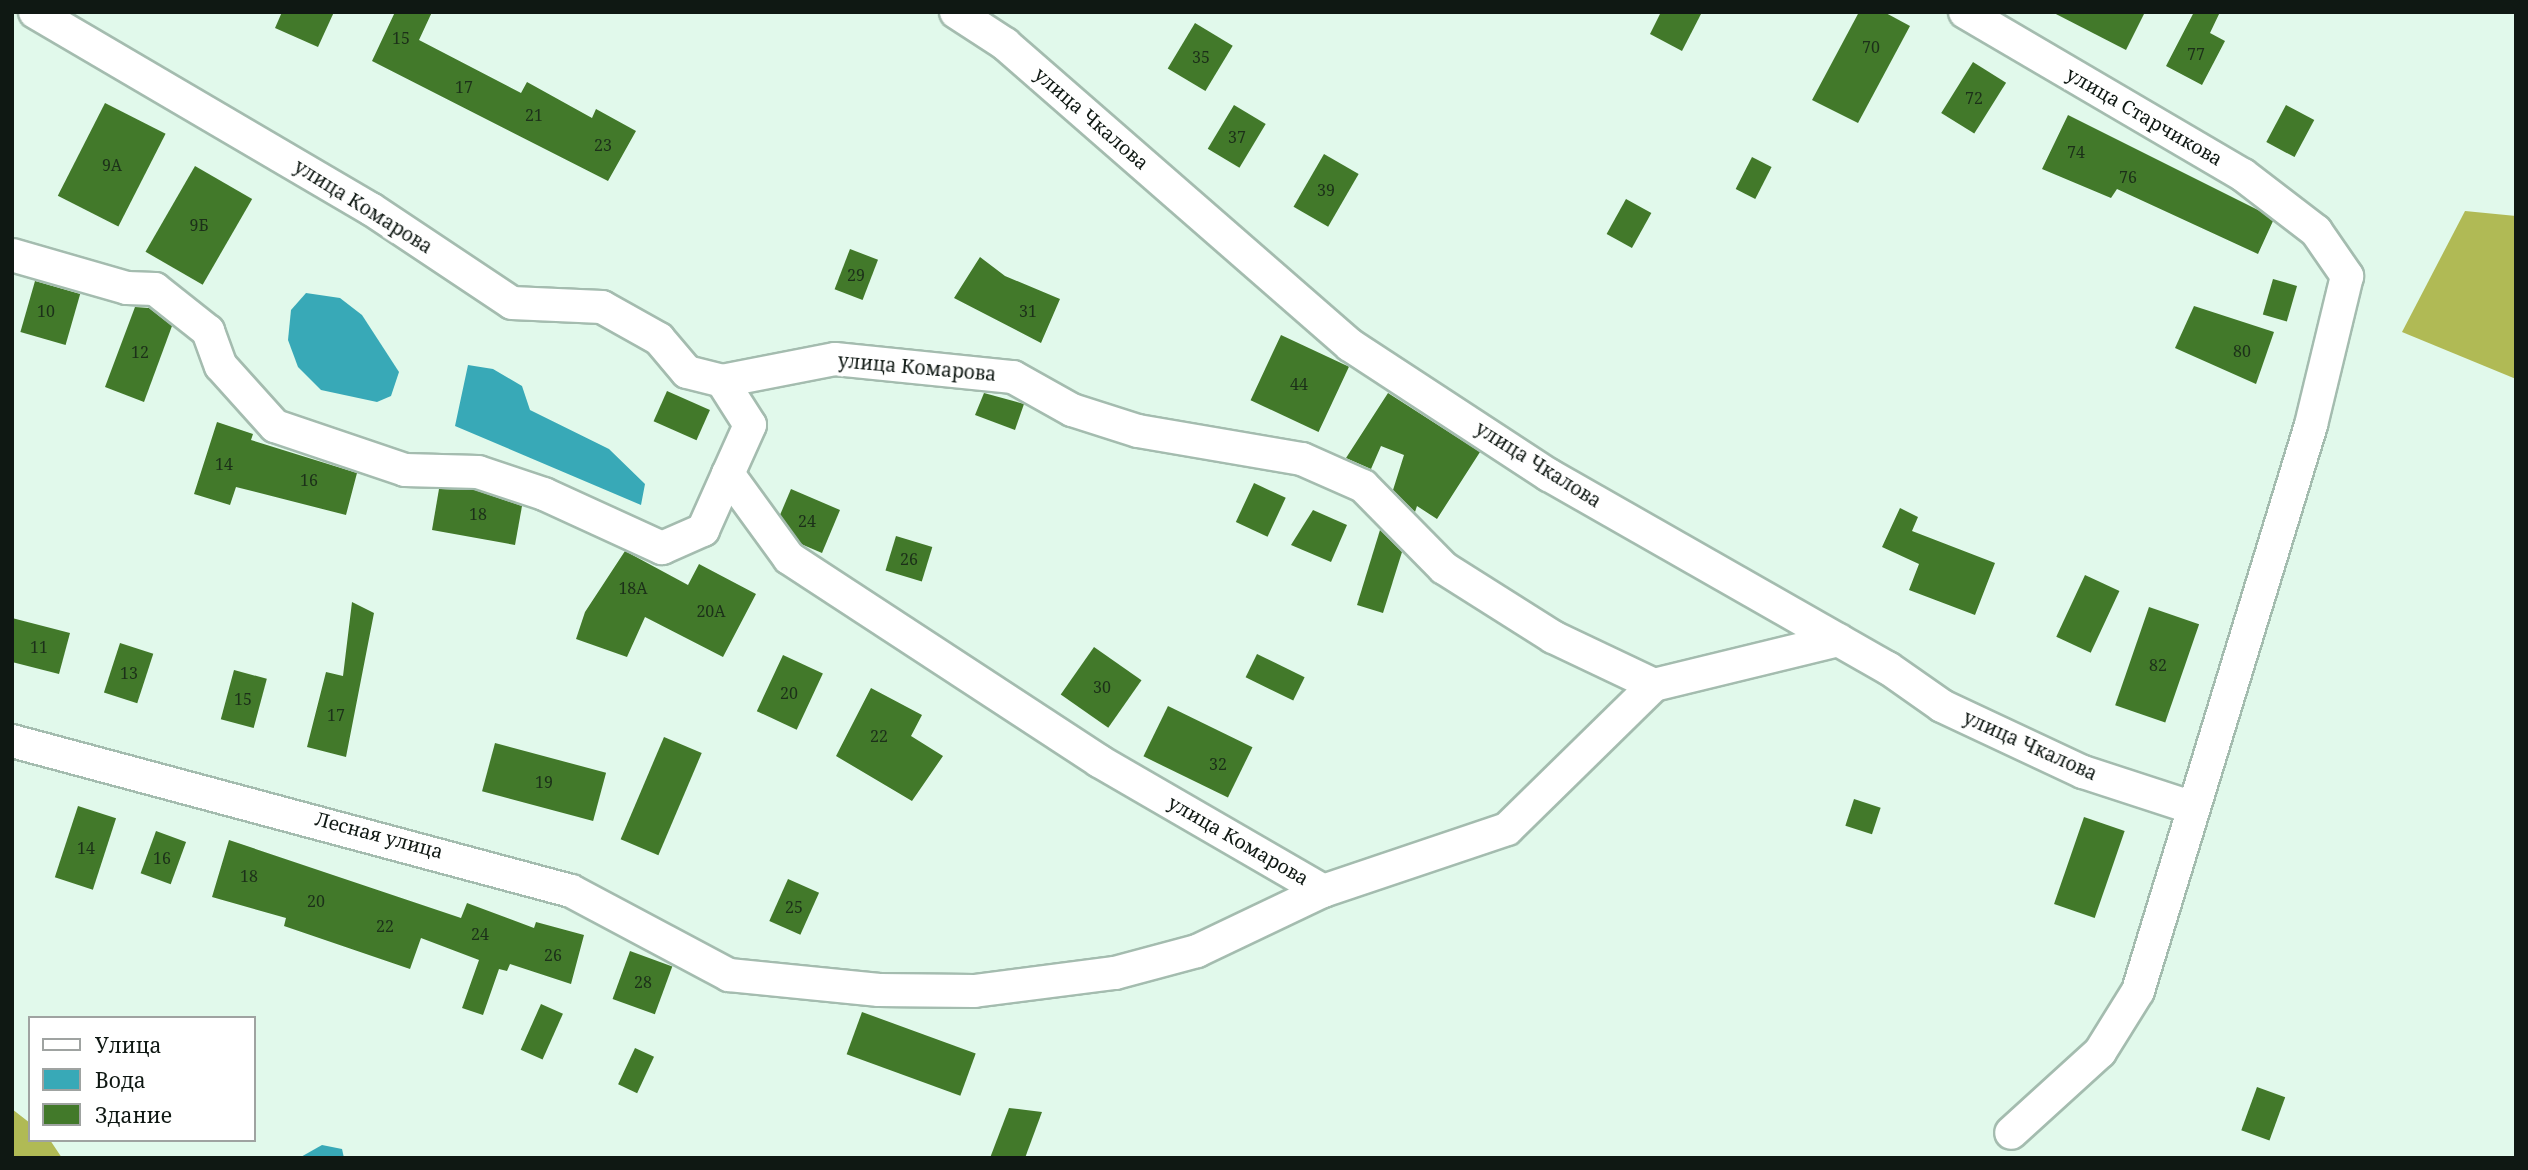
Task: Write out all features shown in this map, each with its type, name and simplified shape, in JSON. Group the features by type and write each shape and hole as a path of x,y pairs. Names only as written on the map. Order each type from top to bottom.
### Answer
{"street":[{"name":"улица Комарова","path":"34,12 371,209 512,303 602,307 659,339 687,372 722,381 835,359 1013,377 1072,410 1138,431 1302,459 1363,486 1444,568 1553,637 1654,685"},
{"name":"улица Чкалова","path":"956,12 1005,44 1350,345 1549,475 1839,640 1954,712 2083,772 2191,807"},
{"name":"улица Старчикова","path":"1965,12 2243,175 2316,231 2347,276 2311,425 2191,807 2138,991 2100,1052 2011,1133"},
{"path":"12,255 127,288 155,289 208,331 221,366 275,426 405,470 478,472 544,494 662,548 703,530 750,425 722,381"},
{"name":"улица Комарова","path":"728,474 789,558 1099,761 1323,891"},
{"path":"1323,891 1507,829 1654,685 1839,640"},
{"name":"Лесная улица","path":"12,741 571,891 729,975 879,990 974,991 1115,973 1197,951 1323,891"}],"green space":[{"path":"2465,211 2516,216 2516,379 2402,332"},
{"path":"12,1109 28,1121 28,1142 51,1142 62,1158 12,1158"}],"water":[{"path":"306,293 340,298 362,315 399,372 391,396 377,402 321,390 298,367 288,340 291,310"},
{"path":"468,365 493,369 522,386 530,410 609,449 645,484 641,505 455,426"},
{"path":"322,1145 342,1149 344,1158 299,1158"}],"building":[{"path":"282,12 334,12 318,47 275,28"},
{"path":"395,12 432,12 419,40 521,93 527,82 592,118 596,109 636,131 608,181 372,61"},
{"path":"1661,12 1702,12 1682,51 1650,34"},
{"path":"1859,12 1884,12 1910,26 1858,123 1812,100"},
{"path":"2052,12 2145,12 2126,50"},
{"path":"2194,12 2220,12 2210,33 2225,41 2202,85 2166,66"},
{"path":"1195,23 1233,46 1205,91 1168,68"},
{"path":"1973,62 2006,83 1974,134 1941,113"},
{"path":"105,103 166,134 118,227 58,196"},
{"path":"1234,105 1266,124 1239,168 1208,149"},
{"path":"2286,105 2314,120 2295,157 2266,142"},
{"path":"2068,115 2260,211 2273,221 2258,254 2117,189 2111,198 2042,169"},
{"path":"1324,154 1359,174 1328,227 1294,207"},
{"path":"1752,157 1772,167 1755,199 1736,189"},
{"path":"195,166 252,199 203,285 146,252"},
{"path":"1626,199 1651,213 1632,248 1607,234"},
{"path":"850,249 878,260 863,300 835,289"},
{"path":"980,257 1005,276 1060,299 1041,343 954,298"},
{"path":"2273,279 2297,286 2287,321 2263,315"},
{"path":"35,281 80,294 66,345 20,332"},
{"path":"2194,306 2274,332 2256,384 2175,348"},
{"path":"135,307 149,308 172,326 144,402 105,387"},
{"path":"1281,335 1349,367 1319,432 1251,400"},
{"path":"667,391 710,410 697,440 654,421"},
{"path":"984,393 1024,404 1015,430 975,415"},
{"path":"1388,393 1480,452 1437,519 1417,506 1415,512 1393,490 1404,455 1381,446 1371,469 1346,458"},
{"path":"217,422 253,434 251,440 357,473 346,515 236,487 230,505 194,494"},
{"path":"1254,483 1286,498 1268,537 1236,522"},
{"path":"439,489 475,490 522,506 515,545 432,530"},
{"path":"791,489 840,510 822,553 801,544 780,515"},
{"path":"1900,508 1918,517 1912,531 1995,563 1975,615 1909,590 1919,564 1882,547"},
{"path":"1313,510 1347,525 1331,562 1291,545"},
{"path":"1380,530 1402,552 1383,613 1357,605"},
{"path":"896,536 932,547 922,582 885,570"},
{"path":"625,551 688,585 699,564 756,594 723,657 645,617 627,657 576,639 585,612"},
{"path":"2085,575 2119,591 2091,653 2056,637"},
{"path":"352,602 374,613 346,757 307,747 326,672 343,676"},
{"path":"2149,607 2199,624 2165,723 2115,705"},
{"path":"12,618 70,633 59,674 12,662"},
{"path":"120,643 153,654 137,703 104,692"},
{"path":"1094,647 1142,680 1108,728 1061,695"},
{"path":"1257,654 1305,677 1293,701 1246,677"},
{"path":"783,655 823,674 797,730 757,711"},
{"path":"234,670 267,679 254,728 221,719"},
{"path":"871,688 922,715 911,736 943,756 912,801 836,756"},
{"path":"1168,706 1252,747 1228,798 1143,756"},
{"path":"664,737 702,753 658,855 621,839"},
{"path":"495,743 606,773 593,821 482,791"},
{"path":"1854,799 1881,808 1872,834 1845,826"},
{"path":"78,806 116,818 93,890 55,877"},
{"path":"2084,817 2125,831 2095,918 2054,904"},
{"path":"156,831 186,842 171,884 141,873"},
{"path":"229,840 461,918 467,903 534,928 536,922 584,935 571,984 510,964 507,971 499,969 483,1015 462,1008 479,960 421,938 410,969 284,926 286,918 212,897"},
{"path":"788,879 819,893 800,935 769,921"},
{"path":"630,951 672,966 655,1014 613,999"},
{"path":"541,1004 563,1014 543,1059 521,1050"},
{"path":"862,1012 976,1053 960,1096 847,1054"},
{"path":"635,1048 654,1057 637,1093 618,1084"},
{"path":"2257,1087 2285,1097 2269,1140 2241,1130"},
{"path":"1009,1108 1042,1112 1025,1158 990,1158"}]}
